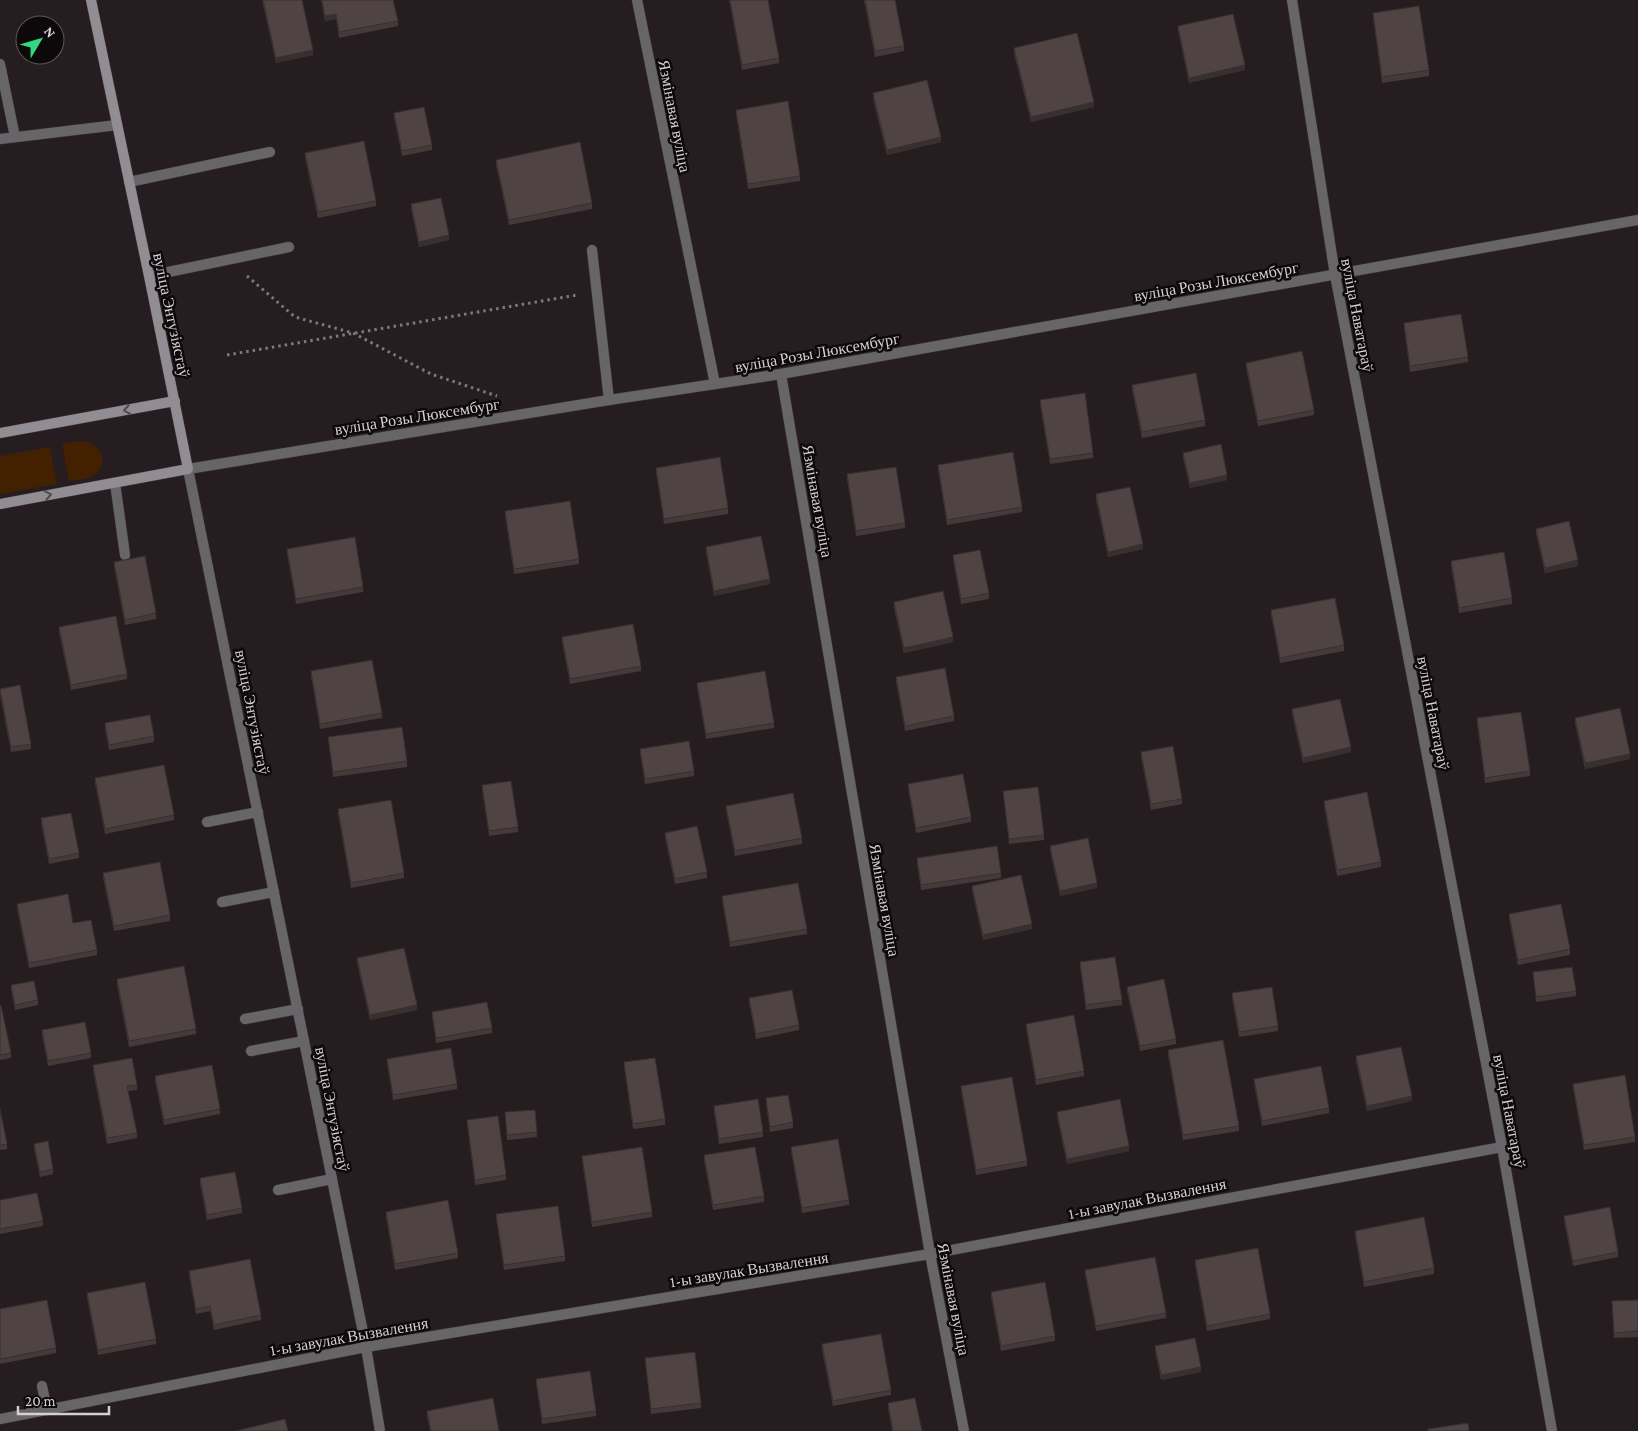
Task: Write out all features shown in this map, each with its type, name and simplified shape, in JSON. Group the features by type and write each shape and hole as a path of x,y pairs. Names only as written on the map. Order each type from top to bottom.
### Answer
{"main road":[{"name":"вуліца Энтузіястаў","path":"91,0 150,276 188,469"},
{"path":"0,433 175,401"},
{"name":"вуліца Розы Люксембург","path":"0,504 188,469"}],"street":[{"name":"Язмінавая вуліца","path":"637,0 714,384"},
{"name":"вуліца Наватараў","path":"1292,0 1335,275 1502,1147 1552,1431"},
{"path":"0,64 14,137"},
{"path":"0,139 117,125"},
{"path":"129,182 270,152"},
{"name":"вуліца Розы Люксембург","path":"188,469 609,400 781,374 1638,220"},
{"path":"150,276 289,247"},
{"path":"592,250 609,400"},
{"name":"Язмінавая вуліца","path":"781,374 930,1254 964,1431"},
{"name":"вуліца Энтузіястаў","path":"188,469 366,1347 380,1431"},
{"path":"115,483 125,555"},
{"path":"207,822 258,812"},
{"path":"222,902 274,892"},
{"path":"245,1019 298,1009"},
{"path":"251,1051 304,1041"},
{"name":"1-ы завулак Вызвалення","path":"0,1419 366,1347 930,1254 1502,1147"},
{"path":"278,1190 332,1179"},
{"path":"42,1386 47,1410"}],"path":[{"path":"227,260 295,316 354,333 432,374 504,399"},
{"path":"227,355 597,292"}],"shaded area":[{"path":"80,441 92,444 97,448 102,457 102,463 96,473 90,477 69,481 62,444"},
{"path":"50,447 57,484 0,494 0,456"}],"building":[{"path":"263,0 302,0 313,50 276,58"},
{"path":"322,0 393,0 398,21 339,32 336,14 325,16"},
{"path":"730,0 768,0 779,58 742,65"},
{"path":"865,0 895,0 904,46 875,51"},
{"path":"1419,6 1429,70 1382,77 1373,13"},
{"path":"1233,14 1245,65 1189,78 1178,26"},
{"path":"1077,33 1094,102 1031,117 1014,48"},
{"path":"927,80 941,137 887,150 873,93"},
{"path":"788,101 800,176 748,184 736,110"},
{"path":"424,107 432,145 402,151 394,113"},
{"path":"364,141 376,201 318,212 305,153"},
{"path":"580,142 592,203 509,220 496,160"},
{"path":"441,198 449,235 419,242 411,204"},
{"path":"1461,314 1468,357 1410,366 1404,323"},
{"path":"1302,351 1314,410 1258,421 1246,363"},
{"path":"1196,373 1205,420 1142,432 1132,385"},
{"path":"1085,393 1093,453 1050,459 1040,400"},
{"path":"1221,444 1227,475 1190,483 1183,453"},
{"path":"1013,452 1022,507 947,520 938,465"},
{"path":"720,457 728,508 664,519 656,468"},
{"path":"896,467 905,523 856,531 847,474"},
{"path":"1130,487 1143,544 1108,552 1096,494"},
{"path":"570,501 579,559 514,569 505,511"},
{"path":"1569,521 1578,560 1545,568 1536,529"},
{"path":"761,536 770,579 714,591 706,547"},
{"path":"355,537 363,587 296,599 287,549"},
{"path":"980,550 989,593 961,599 953,555"},
{"path":"1504,552 1512,598 1459,608 1451,561"},
{"path":"145,556 156,613 125,620 114,562"},
{"path":"943,591 953,637 904,648 894,602"},
{"path":"1335,598 1344,645 1280,658 1271,610"},
{"path":"116,616 127,674 71,685 59,627"},
{"path":"633,624 641,666 570,679 562,637"},
{"path":"372,660 382,713 320,724 311,671"},
{"path":"945,668 954,716 905,726 896,677"},
{"path":"765,671 774,723 706,734 697,683"},
{"path":"20,685 31,744 11,747 0,689"},
{"path":"1340,699 1351,747 1303,758 1292,709"},
{"path":"1620,708 1630,754 1585,763 1575,718"},
{"path":"1521,712 1530,771 1485,778 1477,718"},
{"path":"150,715 154,736 109,745 105,723"},
{"path":"402,727 407,761 333,772 328,737"},
{"path":"689,741 694,771 645,779 640,749"},
{"path":"1173,746 1182,799 1151,804 1141,752"},
{"path":"164,765 174,815 105,829 95,778"},
{"path":"963,774 971,817 916,828 908,784"},
{"path":"511,781 518,827 489,831 482,785"},
{"path":"1038,787 1044,835 1009,839 1003,791"},
{"path":"1367,792 1381,862 1337,870 1324,801"},
{"path":"793,793 802,838 735,851 726,806"},
{"path":"391,800 404,873 351,883 338,809"},
{"path":"71,813 79,853 49,859 41,818"},
{"path":"697,826 707,872 675,879 665,833"},
{"path":"1088,838 1097,883 1060,891 1050,846"},
{"path":"997,846 1001,873 921,885 917,858"},
{"path":"160,862 170,915 114,926 103,873"},
{"path":"1021,875 1032,924 983,935 972,886"},
{"path":"798,883 807,929 730,942 722,896"},
{"path":"68,894 73,923 91,920 97,950 29,963 17,904"},
{"path":"1561,904 1570,949 1518,960 1509,914"},
{"path":"404,948 417,1005 370,1015 357,958"},
{"path":"1115,957 1122,1000 1086,1005 1080,962"},
{"path":"184,966 196,1029 129,1041 117,979"},
{"path":"1572,967 1576,991 1536,997 1533,972"},
{"path":"1164,979 1176,1039 1140,1046 1127,987"},
{"path":"34,981 38,1000 15,1005 11,985"},
{"path":"1272,987 1278,1026 1239,1032 1232,993"},
{"path":"792,990 799,1025 756,1034 749,998"},
{"path":"487,1002 492,1028 436,1038 432,1012"},
{"path":"0,1006 11,1053 0,1055"},
{"path":"1074,1015 1084,1071 1036,1080 1026,1024"},
{"path":"85,1022 91,1053 48,1061 42,1030"},
{"path":"1223,1040 1239,1126 1183,1135 1168,1050"},
{"path":"1401,1047 1412,1096 1367,1106 1356,1056"},
{"path":"451,1048 457,1084 393,1095 387,1059"},
{"path":"132,1058 137,1085 127,1086 137,1133 107,1138 93,1065"},
{"path":"655,1058 665,1119 633,1124 624,1062"},
{"path":"212,1065 220,1109 164,1120 155,1076"},
{"path":"1321,1066 1329,1108 1262,1121 1254,1079"},
{"path":"1625,1075 1635,1137 1584,1145 1573,1084"},
{"path":"1012,1077 1027,1161 976,1170 961,1086"},
{"path":"788,1095 793,1122 770,1127 766,1098"},
{"path":"758,1099 763,1132 719,1139 714,1106"},
{"path":"1120,1099 1129,1146 1067,1159 1057,1112"},
{"path":"0,1109 7,1144 0,1145"},
{"path":"535,1110 537,1132 507,1135 505,1112"},
{"path":"498,1116 506,1175 475,1180 467,1120"},
{"path":"838,1139 849,1200 802,1208 791,1147"},
{"path":"48,1141 53,1169 40,1172 34,1144"},
{"path":"642,1147 652,1212 592,1222 582,1156"},
{"path":"755,1147 764,1196 713,1205 704,1155"},
{"path":"235,1172 242,1208 207,1215 200,1178"},
{"path":"37,1193 43,1221 0,1229 0,1200"},
{"path":"448,1200 458,1253 395,1264 386,1212"},
{"path":"558,1206 565,1256 504,1265 496,1214"},
{"path":"1610,1207 1618,1252 1573,1261 1564,1216"},
{"path":"1424,1217 1434,1268 1364,1282 1355,1231"},
{"path":"1258,1248 1270,1314 1207,1326 1195,1260"},
{"path":"1155,1257 1166,1313 1096,1326 1085,1270"},
{"path":"250,1259 261,1315 214,1325 210,1306 196,1309 189,1271"},
{"path":"145,1282 156,1339 98,1350 87,1293"},
{"path":"1045,1282 1055,1336 1001,1346 991,1292"},
{"path":"47,1300 56,1348 0,1359 0,1309"},
{"path":"1638,1300 1638,1331 1614,1333 1612,1301"},
{"path":"881,1334 891,1390 833,1401 822,1344"},
{"path":"1195,1338 1201,1367 1161,1375 1155,1346"},
{"path":"695,1352 701,1403 651,1409 645,1358"},
{"path":"590,1371 596,1411 542,1419 536,1379"},
{"path":"493,1398 499,1431 431,1431 427,1411"},
{"path":"915,1398 922,1431 893,1431 888,1403"},
{"path":"285,1419 288,1431 236,1431"},
{"path":"1468,1423 1469,1431 1428,1431 1428,1429"}]}
